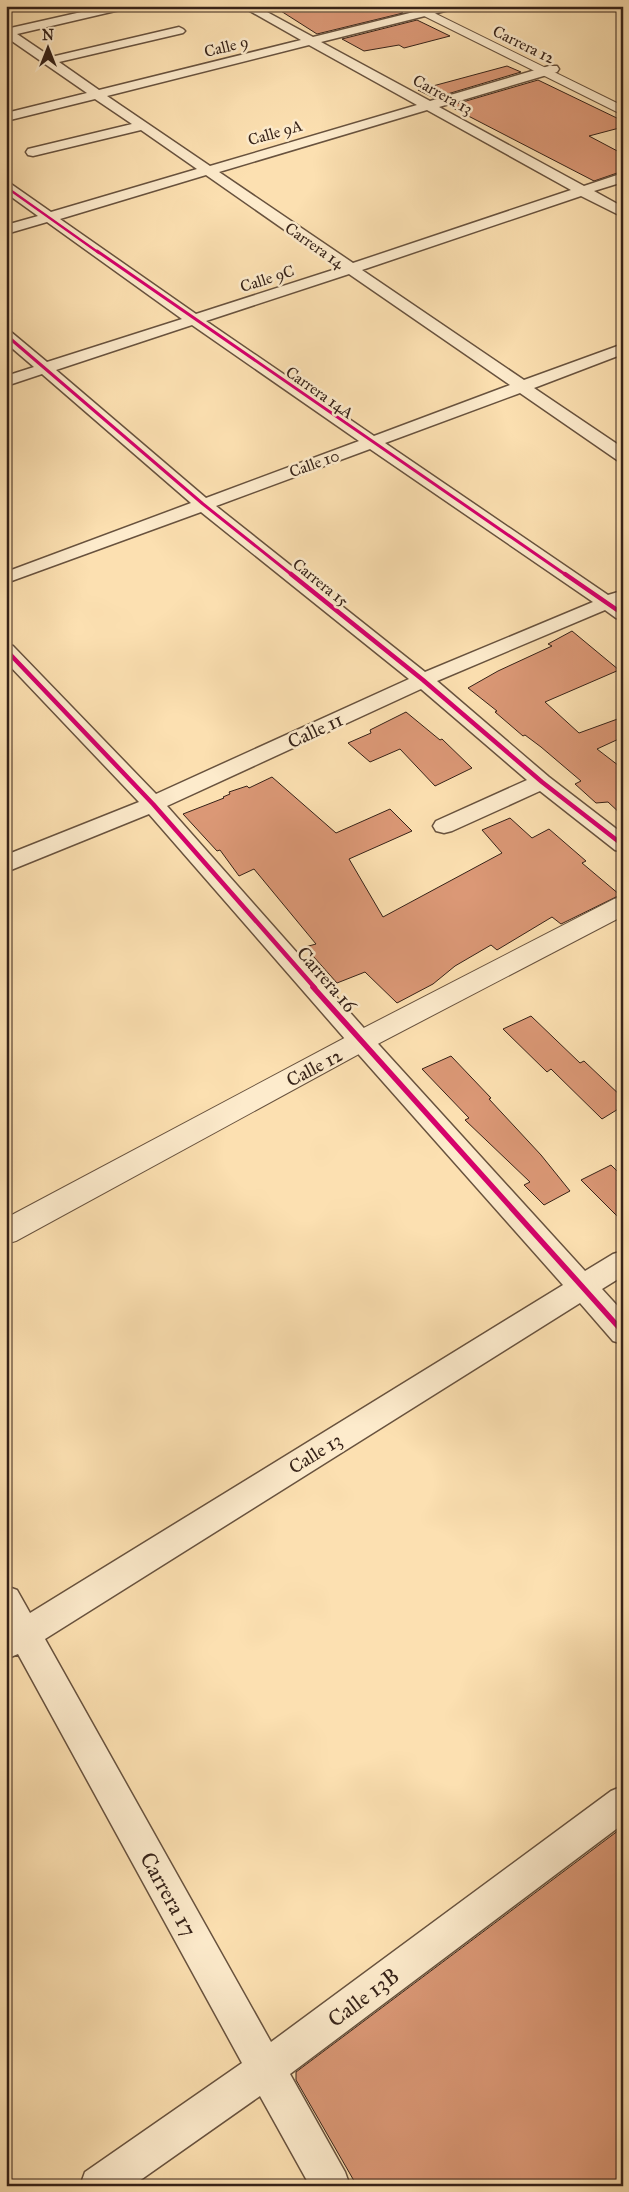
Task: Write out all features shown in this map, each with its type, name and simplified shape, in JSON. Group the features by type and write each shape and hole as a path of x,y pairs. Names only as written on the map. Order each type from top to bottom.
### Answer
{"street":[{"path":"70,6 86,15"},
{"path":"7,33 124,6"},
{"name":"Carrera 13","path":"247,6 430,105 623,213"},
{"name":"Carrera 12","path":"410,6 428,10 548,70 623,111"},
{"name":"Calle 9","path":"6,117 311,42 428,10 453,6"},
{"path":"49,61 179,31"},
{"name":"Carrera 14","path":"7,33 623,456"},
{"name":"Carrera 12","path":"548,70 623,103"},
{"name":"Calle 9A","path":"6,230 548,70"},
{"path":"33,152 142,126"},
{"name":"Calle 9C","path":"6,381 350,269 623,177"},
{"name":"Carrera 14A","path":"6,187 371,442 617,604"},
{"name":"Carrera 15","path":"6,335 203,504 423,680 542,782 623,845"},
{"name":"Calle 10","path":"6,578 623,349"},
{"name":"Calle 11","path":"6,864 153,804 423,680 617,604"},
{"name":"Carrera 16","path":"6,650 153,804 623,1332"},
{"path":"444,826 542,782"},
{"name":"Calle 12","path":"6,1232 362,1041 623,905"},
{"name":"Calle 13","path":"15,1638 623,1262"},
{"name":"Carrera 17","path":"6,1601 15,1638 266,2069 331,2186"},
{"name":"Calle 13B","path":"99,2186 266,2069 623,1803"}],"building":[{"path":"273,6 390,6 403,13 317,34"},
{"path":"417,20 450,36 404,48 399,45 364,51 342,39"},
{"path":"507,66 521,72 434,98 418,90"},
{"path":"538,80 623,121 623,127 589,136 623,154 623,171 594,181 449,106"},
{"path":"572,631 619,670 545,702 579,733 623,717 623,737 597,749 623,769 623,816 608,802 596,803 575,784 581,781 541,747 525,735 523,736 495,712 497,711 468,688 498,671 552,646 548,644"},
{"path":"406,712 440,740 442,739 472,768 435,786 400,749 370,762 348,743 371,733 370,730"},
{"path":"272,777 336,833 390,809 412,831 349,859 383,917 502,853 482,830 510,818 532,838 549,829 586,861 582,863 620,895 561,924 552,917 497,950 491,945 455,966 433,984 397,1003 365,972 337,983 305,947 316,944 254,869 239,876 220,850 217,851 183,814 224,798 230,794 229,792 247,786 249,788"},
{"path":"531,1016 580,1063 584,1061 623,1098 623,1106 602,1119 551,1069 547,1072 503,1029"},
{"path":"451,1056 491,1098 489,1099 541,1155 570,1191 544,1205 524,1185 530,1182 465,1120 469,1118 422,1069"},
{"path":"611,1165 623,1177 623,1222 581,1180"},
{"path":"623,1827 623,2186 357,2186 296,2080 296,2072"}],"cycle path":[{"path":"6,187 194,320 623,614"},
{"path":"6,335 203,504 423,680 542,782 623,845"},
{"path":"6,650 153,804 361,1041 623,1332"}]}
